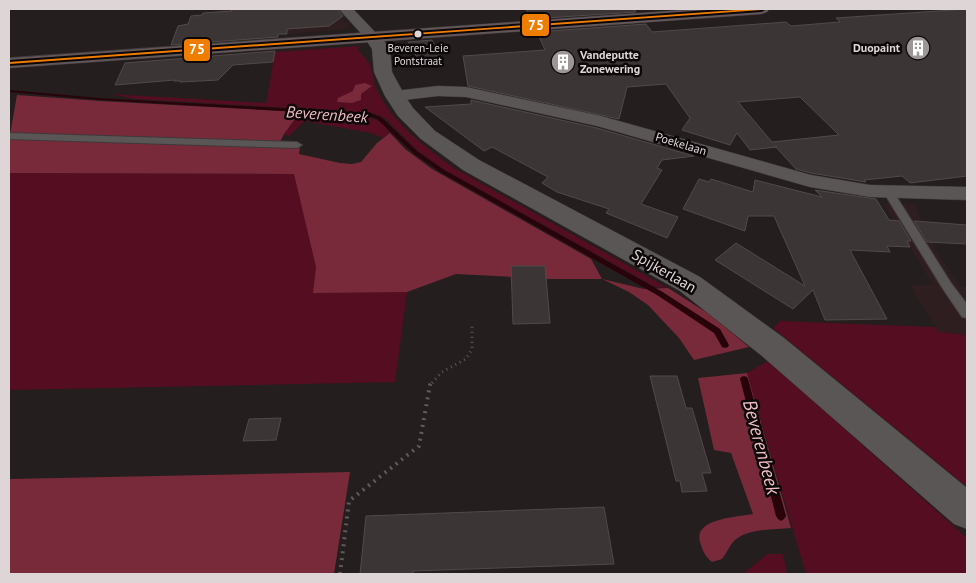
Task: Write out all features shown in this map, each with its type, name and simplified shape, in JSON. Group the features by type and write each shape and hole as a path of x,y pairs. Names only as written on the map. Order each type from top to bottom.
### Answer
{"main road":[{"path":"9,64 761,9"}],"street":[{"path":"346,9 372,38"},
{"name":"Spijkerlaan","path":"372,38 381,49 383,72 395,96 405,112 428,135 471,164 690,284 773,347 967,511"},
{"name":"Poekelaan","path":"395,96 438,91 466,92 601,121 810,181 850,189 889,193 967,194"}],"lane":[{"path":"9,136 297,145"},
{"path":"889,193 946,286 967,314"}],"path":[{"path":"340,574 349,501 419,446 430,385 442,372 466,359 472,349 472,325"}],"shaded area":[{"path":"217,9 332,9 340,19 348,23 349,27 346,29 287,34 288,21 217,18"},
{"path":"359,46 358,50 370,65 375,85 383,101 400,123 431,151 454,168 668,288 655,287 445,170 418,151 385,118 373,113 135,99 110,94 266,103 275,52"},
{"path":"365,83 372,86 361,94 361,100 352,103 337,102 338,98 353,91 355,85"},
{"path":"17,95 300,112 278,146 300,147 299,154 340,163 352,164 361,162 377,143 390,133 405,149 432,169 591,259 602,279 550,279 456,274 407,292 313,293 316,267 294,174 9,173 9,140"},
{"path":"300,112 368,117 381,122 390,133 383,138 371,133 305,121 289,136 284,134"},
{"path":"9,173 295,174 316,267 314,292 407,292 395,382 9,390"},
{"path":"883,203 914,204 935,249 960,287 967,287 967,335 938,332 910,285 933,285"},
{"path":"602,279 644,289 668,288 709,314 749,347 694,360 679,338 648,305 629,292"},
{"path":"780,321 935,327 938,332 967,335 967,487 773,328"},
{"path":"768,361 967,538 967,574 806,574 747,373"},
{"path":"747,373 791,528 760,530 745,534 733,542 722,559 712,562 704,553 700,542 700,534 703,528 719,520 753,514 731,453 714,450 698,378"},
{"path":"350,472 334,574 9,574 9,479"},
{"path":"767,554 783,554 787,574 743,574"}],"building":[{"path":"230,9 337,9 343,16 329,26 287,29 287,34 278,34 278,37 171,45 178,26 188,24 191,16 202,15 203,13 232,11"},
{"path":"526,9 634,9 636,12 531,19"},
{"path":"967,9 967,176 910,183 902,176 864,180 866,182 796,169 776,147 750,150 737,133 730,145 682,130 690,118 666,84 627,87 619,119 468,86 463,56 545,50 537,32 646,24 652,32 786,22 791,26 840,22 836,18","holes":["800,97 839,135 772,142 738,102"]},
{"path":"432,40 444,60 420,63 408,42"},
{"path":"275,51 273,62 233,65 218,80 180,82 175,80 115,85 125,63"},
{"path":"471,100 597,128 694,156 662,160 657,168 662,170 641,204 678,217 667,238 606,213 609,209 557,192 542,183 548,177 492,147 484,151 425,107 471,104"},
{"path":"699,179 709,182 711,179 753,192 755,180 822,197 815,190 876,199 889,220 899,221 911,241 907,241 910,247 887,246 890,252 850,250 887,319 825,320 813,290 793,309 715,260 736,243 805,286 774,216 748,216 745,231 683,209"},
{"path":"914,221 967,225 967,244 927,242"},
{"path":"511,266 545,266 550,323 513,324"},
{"path":"650,376 677,376 686,408 692,408 711,473 702,473 707,491 682,492 680,481 676,481"},
{"path":"281,418 276,440 243,441 249,419"},
{"path":"604,507 614,564 413,571 413,574 360,574 366,516"}],"waterway":[{"name":"Beverenbeek","path":"9,91 99,99 370,115 379,118 416,153 442,171 659,293 717,331 725,345"},
{"name":"Beverenbeek","path":"744,379 781,516"}],"transit line":[{"name":"75","path":"9,63 761,9"}],"place":[{"name":"Beveren-Leie Pontstraat","path":"418,34"},
{"name":"Duopaint","path":"918,48"},
{"name":"Vandeputte Zonewering","path":"563,62"}]}
